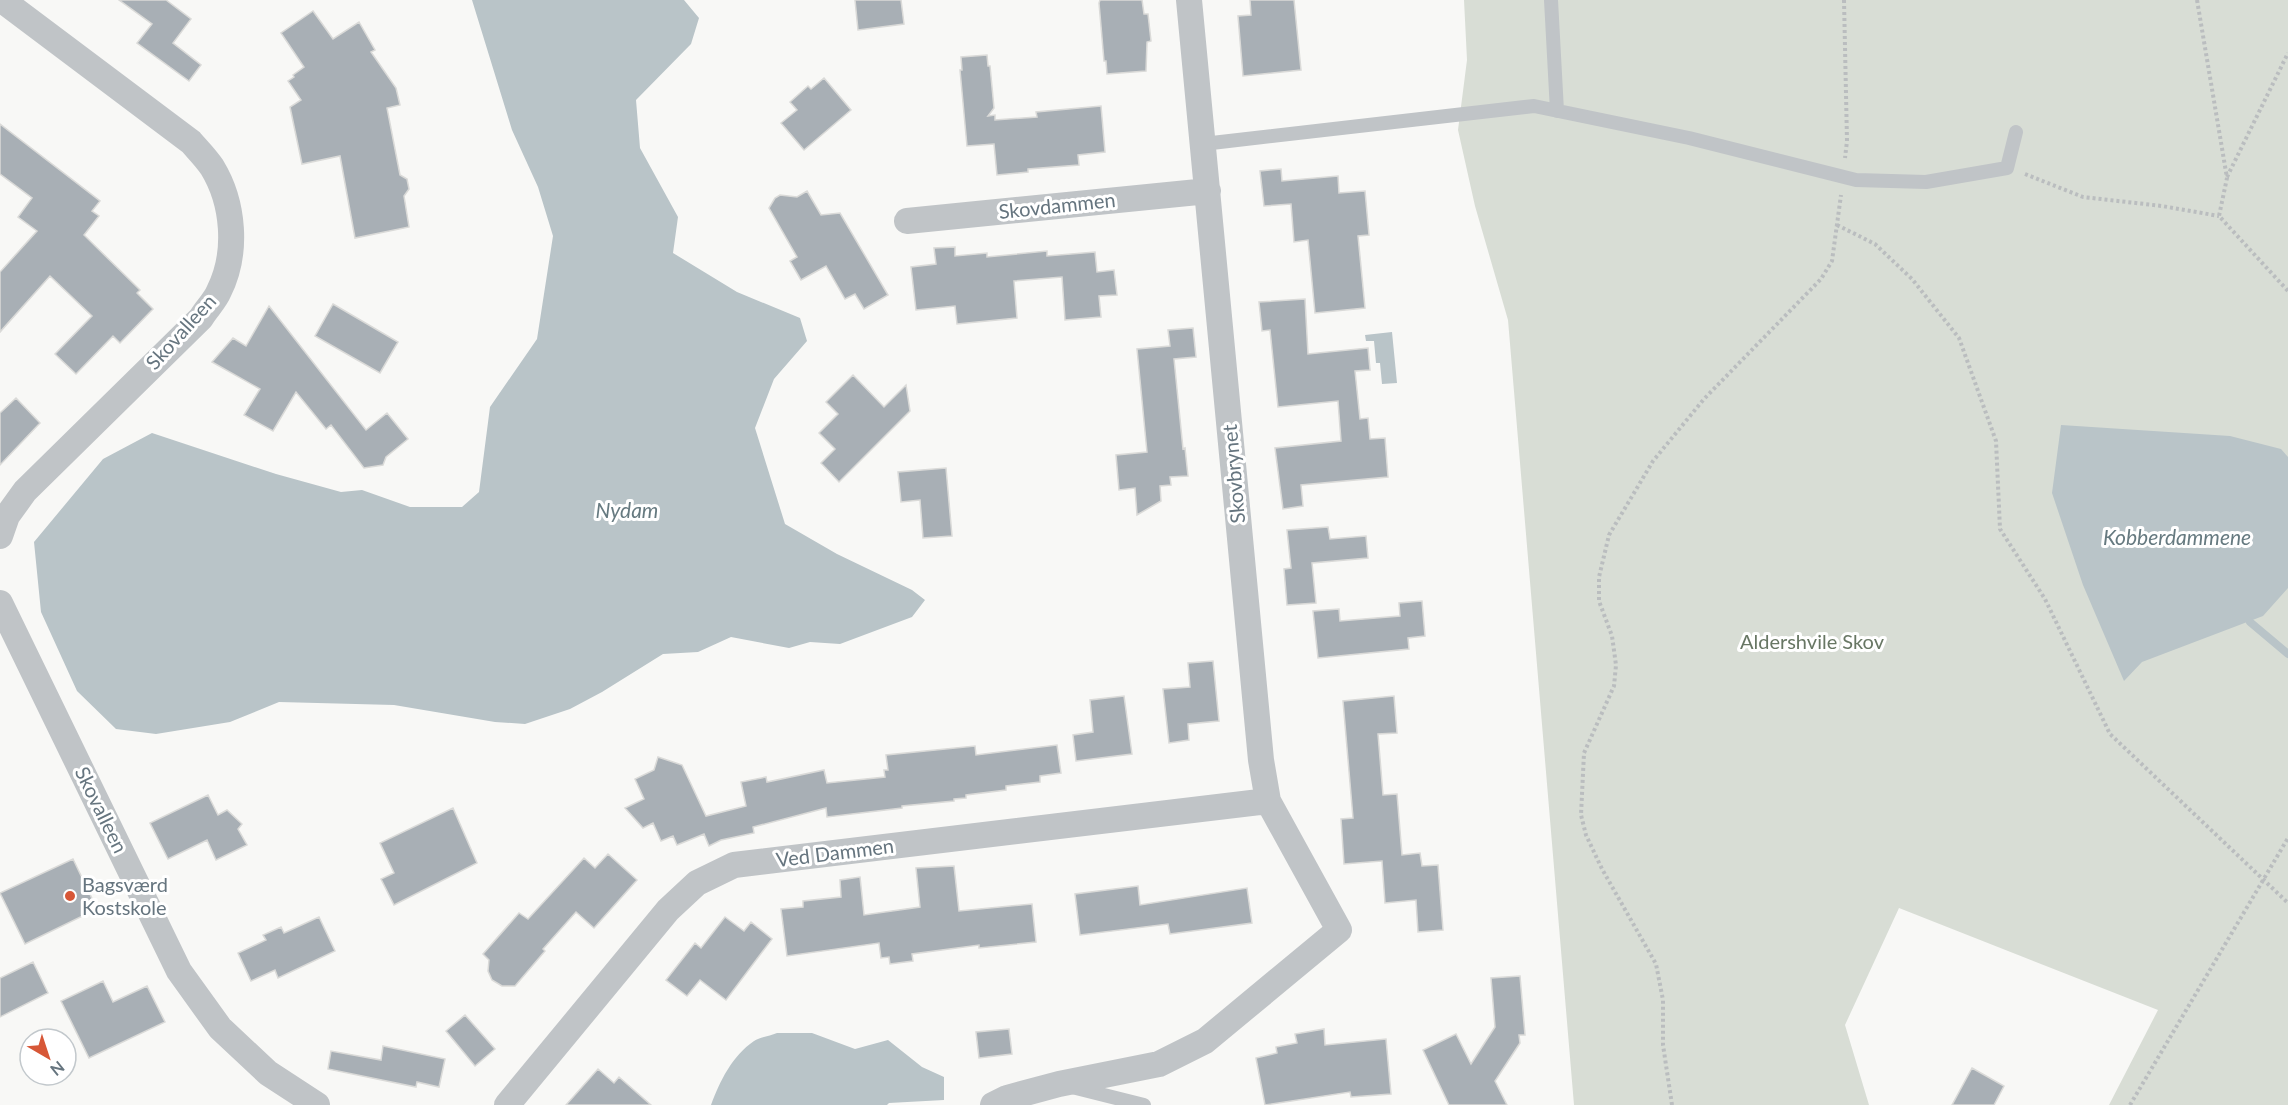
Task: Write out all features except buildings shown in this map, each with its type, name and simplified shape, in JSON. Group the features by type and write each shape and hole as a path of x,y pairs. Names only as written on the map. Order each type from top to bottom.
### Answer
{"street":[{"name":"Skovalleen","path":"2,0 191,142 212,167 226,198 232,229 229,259 219,291 201,318 25,491 2,522"},
{"name":"Skovbrynet","path":"1059,1084 1159,1064 1205,1041 1339,930 1268,801 1261,760 1189,0"},
{"name":"Skovdammen","path":"907,221 1208,191"},
{"name":"Skovalleen","path":"0,603 179,971 220,1028 268,1073 317,1105"},
{"name":"Ved Dammen","path":"507,1105 668,910 697,883 734,866 1268,801"},
{"path":"993,1105 1007,1098 1059,1084"}],"lane":[{"path":"1551,0 1557,111"},
{"path":"1203,144 1534,106 1689,138 1856,180 1926,182 2007,168 2016,132"},
{"path":"1059,1084 1144,1105"}],"path":[{"path":"1672,1105 1663,1045 1663,1000 1656,964 1602,869 1586,835 1581,815 1584,753 1614,686 1616,665 1612,636 1599,601 1599,577 1609,535 1653,461 1704,399 1821,279 1832,261 1847,141 1844,0"},
{"path":"2197,0 2227,178"},
{"path":"2219,216 2227,178 2288,53"},
{"path":"2007,168 2083,197 2162,206 2219,216 2288,291"},
{"path":"1837,225 1875,244 1912,279 1959,338 1996,441 2000,529 2045,598 2109,734 2288,903"},
{"path":"2130,1105 2288,838"}],"green space":[{"name":"Aldershvile Skov","path":"1464,0 2288,0 2288,1105 2109,1105 2158,1010 1899,908 1845,1025 1869,1105 1574,1105 1508,320 1475,206 1458,130 1467,60"}],"water":[{"name":"Nydam","path":"472,0 684,0 699,18 691,44 636,100 640,148 678,217 673,253 737,292 800,318 807,341 774,379 755,428 785,524 837,554 912,590 925,600 912,617 840,644 810,642 789,648 731,637 698,652 663,654 570,709 525,724 495,722 394,705 279,702 230,722 156,734 116,729 77,691 41,612 34,542 103,459 152,433 276,474 341,492 362,490 410,507 462,507 479,492 490,407 537,339 553,236 538,187 512,130"},
{"path":"1392,332 1397,383 1382,384 1380,363 1376,363 1374,341 1366,341 1365,335"},
{"name":"Kobberdammene","path":"2061,425 2230,436 2281,449 2288,457 2288,588 2263,616 2142,662 2124,681 2083,585 2052,493"},
{"path":"777,1033 812,1033 855,1049 888,1040 922,1067 944,1077 944,1100 889,1103 887,1105 711,1105 723,1078 739,1054 756,1040"}],"waterway":[{"path":"2250,622 2288,654"}],"place":[{"name":"Bagsværd Kostskole","path":"70,896"}]}
